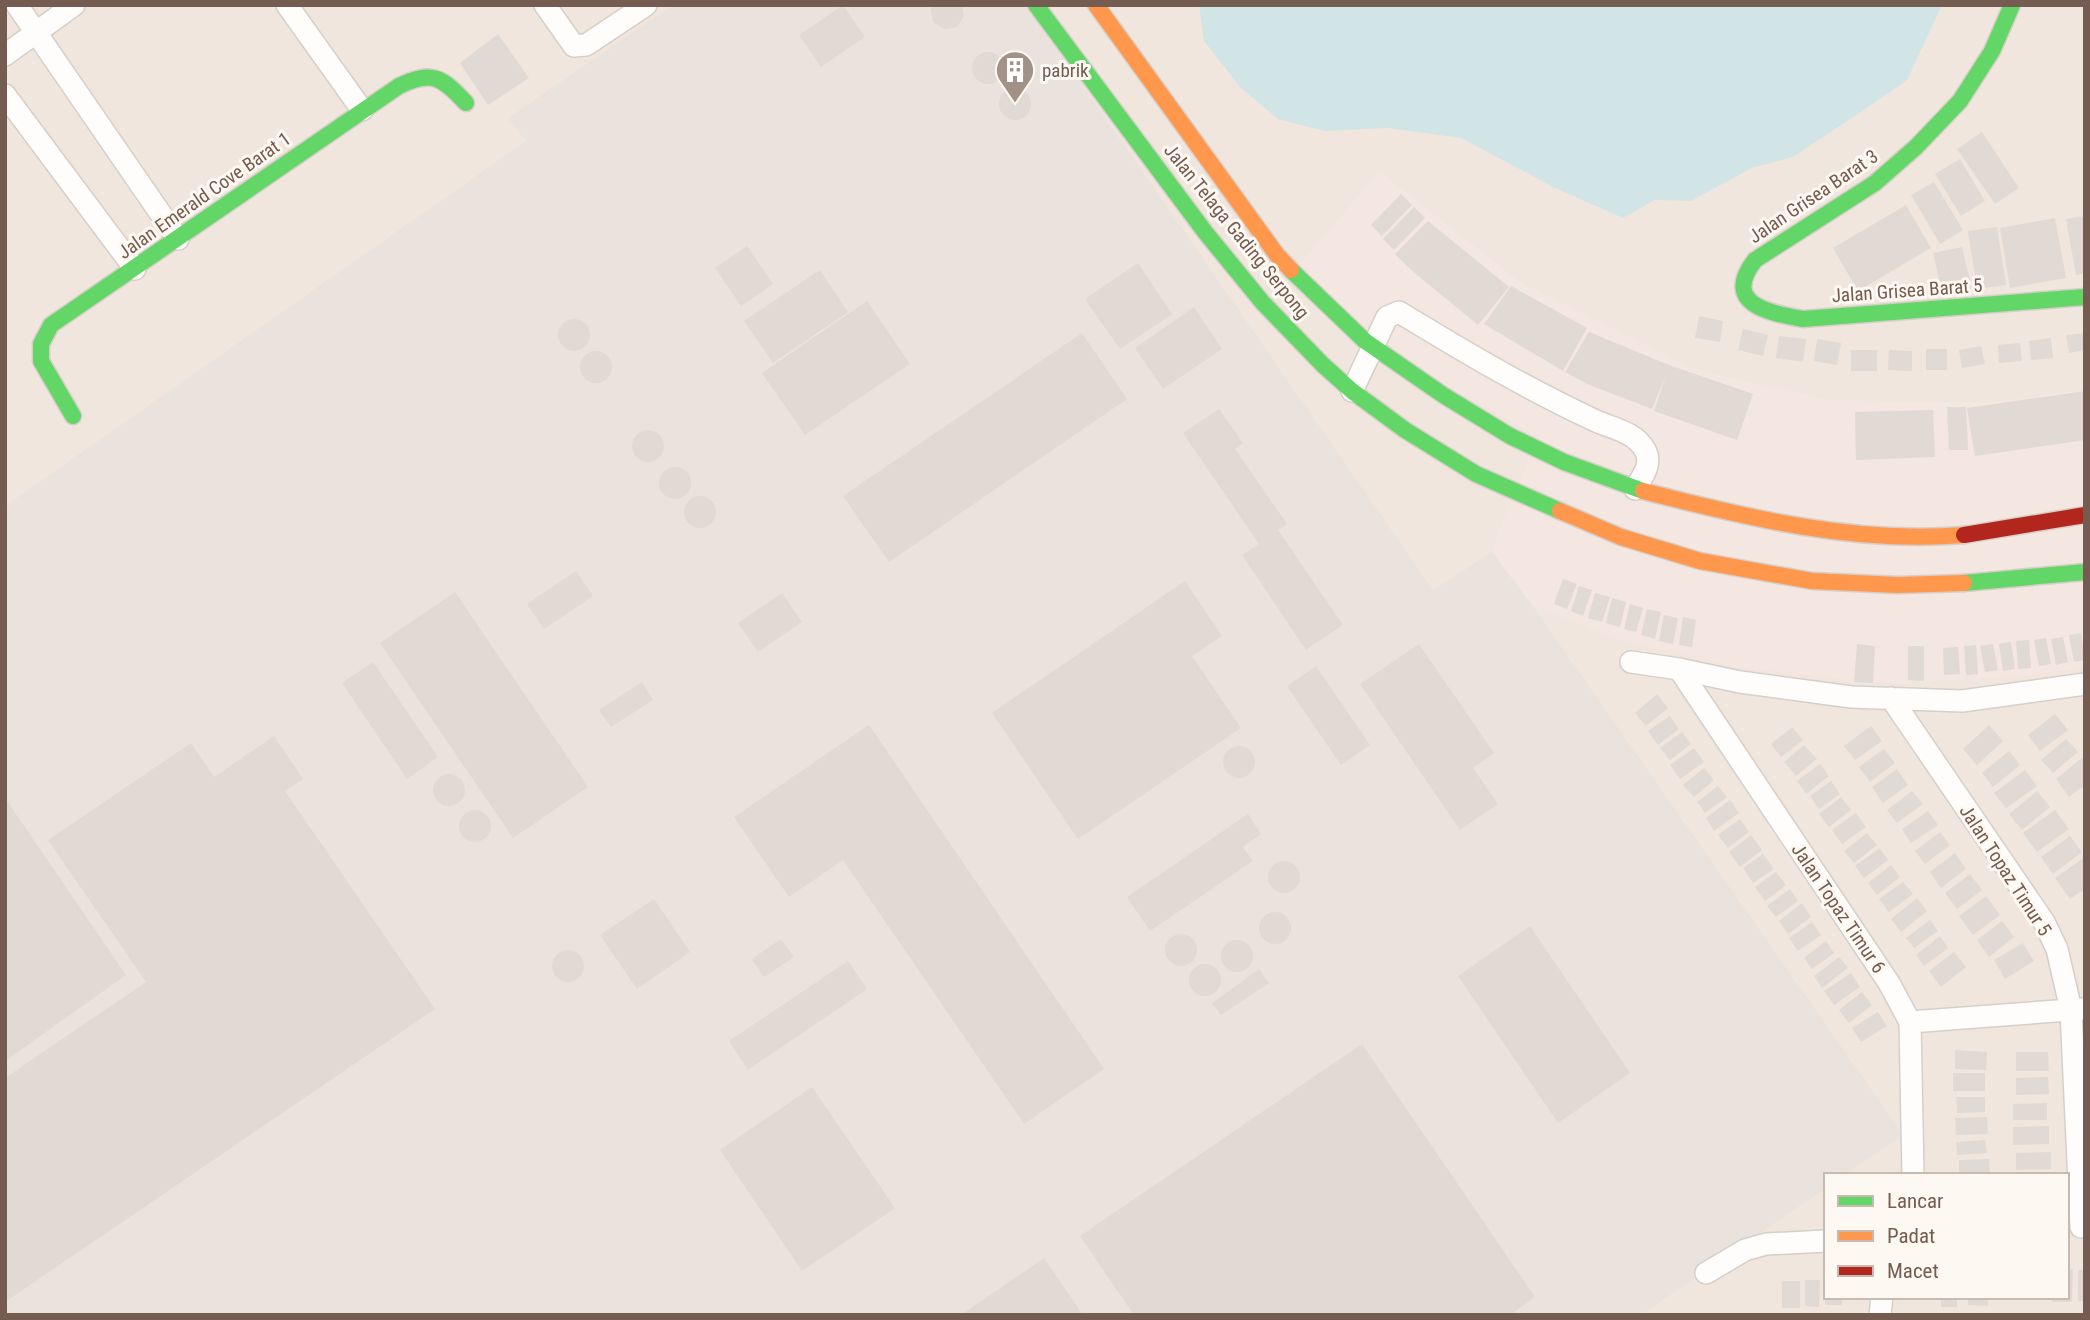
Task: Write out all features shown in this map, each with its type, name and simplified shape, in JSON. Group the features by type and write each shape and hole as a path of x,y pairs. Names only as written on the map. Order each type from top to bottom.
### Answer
{"main road":[{"name":"Jalan Telaga Gading Serpong","path":"1036,5 1205,232 1263,303 1322,365 1352,391 1476,474 1621,537 1700,561 1812,580 1898,585 1965,583 2085,572"},
{"name":"Jalan Telaga Gading Serpong","path":"1096,5 1277,255 1333,312 1373,346 1443,395 1510,436 1564,462 1635,489 1742,516 1854,535 1961,535 2085,515"},
{"name":"Jalan Grisea Barat 3","path":"1744,290 1744,278 1755,260 1875,183 1916,147 1960,101 1992,51 2012,5"},
{"name":"Jalan Emerald Cove Barat 1","path":"73,416 39,354 44,335 51,325 385,93 410,79 428,75 450,84 466,103"},
{"name":"Jalan Grisea Barat 5","path":"1744,290 1752,304 1770,313 1803,319 2085,297"}],"street":[{"path":"17,5 178,239"},
{"path":"5,55 74,5"},
{"path":"287,5 362,110"},
{"path":"545,5 574,46 586,45 646,5"},
{"path":"5,95 135,269"},
{"path":"1352,391 1387,317 1399,312 1532,390 1631,435 1644,447 1649,458 1635,489"},
{"path":"1631,662 1740,682 1837,695 1962,701 2082,689"},
{"name":"Jalan Topaz Timur 6","path":"1679,669 1889,983 1910,1022 1913,1173"},
{"name":"Jalan Topaz Timur 5","path":"1891,698 2043,922 2078,1009 2078,1227"},
{"path":"1910,1022 2078,1009"},
{"path":"1706,1273 1745,1250 1766,1244 1824,1241"}],"shaded area":[{"path":"5,5 2085,5 2085,1315 5,1315"},
{"path":"673,5 1027,5 1433,590 1492,552 1532,605 1903,1135 1848,1173 1824,1173 1824,1189 1641,1315 5,1315 5,506 526,141 508,118"},
{"path":"1199,5 1942,5 1907,80 1861,112 1793,157 1752,168 1691,201 1655,200 1623,218 1553,187 1461,138 1388,128 1325,131 1278,119 1239,86 1204,41"},
{"path":"1379,171 1519,281 1698,370 1829,400 1982,403 2085,390 2085,667 2027,676 1886,684 1736,667 1621,640 1532,605 1492,552 1498,531 1539,437 1397,359 1294,271"}],"building":[{"path":"843,5 865,37 821,67 799,35"},
{"path":"933,5 962,5 964,16 957,27 944,29 933,22"},
{"path":"498,34 529,78 488,105 460,63"},
{"name":"pabrik","path":"988,52 999,57 1004,68 999,79 988,84 977,79 972,68 977,57"},
{"name":"pabrik","path":"1015,88 1026,93 1031,104 1026,115 1015,120 1004,115 999,104 1004,93"},
{"path":"1982,132 2019,188 1995,204 1957,149"},
{"path":"1960,159 1985,201 1961,216 1935,174"},
{"path":"1934,182 1963,230 1940,244 1911,195"},
{"path":"1401,194 1412,205 1382,236 1371,225"},
{"path":"1906,205 1931,248 1858,291 1833,248"},
{"path":"1414,207 1425,218 1394,250 1383,239"},
{"path":"2085,216 2085,273 2076,275 2066,219"},
{"path":"2055,218 2066,278 2010,288 2000,228"},
{"path":"1428,221 1509,287 1478,325 1395,254"},
{"path":"1997,227 2006,285 1977,289 1968,231"},
{"path":"747,246 773,284 741,306 715,268"},
{"path":"1962,247 1972,289 1943,296 1933,253"},
{"path":"1138,263 1172,314 1120,349 1085,299"},
{"path":"820,270 848,312 773,363 744,321"},
{"path":"1511,286 1587,328 1563,371 1484,324"},
{"path":"867,301 910,364 805,435 762,373"},
{"path":"1194,307 1222,349 1163,389 1135,348"},
{"path":"1699,316 1723,321 1720,342 1695,338"},
{"path":"574,319 585,324 590,335 585,346 574,351 563,346 558,335 563,324"},
{"path":"1743,329 1768,335 1763,356 1738,350"},
{"path":"1589,332 1669,365 1753,394 1737,440 1654,411 1666,375 1652,409 1587,384 1565,372"},
{"path":"1082,333 1127,399 889,562 843,496"},
{"path":"2085,333 2085,350 2069,353 2066,335"},
{"path":"1779,336 1806,339 1803,362 1776,358"},
{"path":"2051,338 2053,358 2031,360 2029,341"},
{"path":"1817,339 1841,343 1837,365 1814,361"},
{"path":"2020,343 2022,361 1999,363 1998,345"},
{"path":"1981,346 1985,364 1962,368 1959,350"},
{"path":"1926,349 1947,349 1947,370 1926,370"},
{"path":"1851,350 1877,350 1877,371 1851,371"},
{"path":"1889,350 1912,351 1912,371 1888,370"},
{"path":"596,351 607,356 612,367 607,378 596,383 585,378 580,367 585,356"},
{"path":"2085,391 2085,440 1975,456 1967,408"},
{"path":"1947,407 1966,407 1968,450 1949,450"},
{"path":"1219,409 1243,443 1235,449 1287,524 1278,530 1343,625 1306,650 1242,555 1259,544 1183,433"},
{"path":"1933,410 1935,457 1856,460 1855,412"},
{"path":"648,430 659,435 664,446 659,457 648,462 637,457 632,446 637,435"},
{"path":"675,467 686,472 691,483 686,494 675,499 664,494 659,483 664,472"},
{"path":"700,496 711,501 716,512 711,523 700,528 689,523 684,512 689,501"},
{"path":"576,571 593,596 544,629 527,604"},
{"path":"1563,579 1577,584 1567,609 1554,604"},
{"path":"1185,581 1222,636 1192,656 1241,728 1078,839 992,713"},
{"path":"1579,586 1592,590 1583,616 1571,611"},
{"path":"455,592 588,787 513,838 380,643"},
{"path":"782,593 802,622 758,652 738,623"},
{"path":"1595,593 1610,597 1602,622 1588,618"},
{"path":"1612,598 1626,602 1620,627 1606,623"},
{"path":"1630,604 1643,608 1636,632 1624,629"},
{"path":"1647,609 1661,612 1655,639 1641,635"},
{"path":"1664,615 1678,618 1673,644 1659,641"},
{"path":"1683,617 1696,620 1692,647 1679,645"},
{"path":"2081,633 2085,660 2074,662 2069,635"},
{"path":"2063,637 2068,662 2056,665 2051,639"},
{"path":"2046,638 2051,664 2039,666 2034,640"},
{"path":"2029,640 2031,668 2018,669 2016,641"},
{"path":"2011,642 2015,669 2003,671 1999,644"},
{"path":"1419,644 1494,753 1473,768 1498,804 1460,830 1360,684"},
{"path":"1857,644 1875,646 1873,683 1854,682"},
{"path":"1993,644 1998,670 1985,672 1980,646"},
{"path":"1976,645 1978,674 1966,675 1964,646"},
{"path":"1908,646 1924,646 1924,681 1908,680"},
{"path":"1958,647 1960,674 1944,675 1943,648"},
{"path":"373,662 438,757 407,779 342,683"},
{"path":"1316,666 1370,745 1341,765 1287,686"},
{"path":"642,682 653,700 611,727 599,710"},
{"path":"1657,694 1668,708 1646,726 1635,713"},
{"path":"2055,714 2068,730 2040,751 2028,735"},
{"path":"1670,716 1679,729 1658,745 1648,731"},
{"path":"869,725 1104,1069 1024,1124 843,860 789,897 734,817"},
{"path":"1989,725 2003,741 1977,765 1963,749"},
{"path":"1871,726 1882,741 1855,760 1844,746"},
{"path":"1792,727 1803,740 1781,757 1771,744"},
{"path":"1682,732 1691,744 1670,760 1660,748"},
{"path":"274,736 303,779 285,791 435,1009 5,1302 5,1078 146,982 48,840 191,743 214,777"},
{"path":"2066,739 2078,752 2053,773 2041,760"},
{"path":"1804,745 1817,759 1796,776 1784,762"},
{"path":"1239,746 1250,751 1255,762 1250,773 1239,778 1228,773 1223,762 1228,751"},
{"path":"1694,748 1704,762 1680,779 1670,765"},
{"path":"1884,749 1895,763 1870,782 1859,767"},
{"path":"2009,751 2020,765 1993,787 1982,773"},
{"path":"2082,758 2085,761 2085,785 2069,797 2056,779"},
{"path":"1820,764 1829,776 1806,794 1797,781"},
{"path":"1704,768 1714,780 1694,797 1683,785"},
{"path":"1897,769 1908,785 1883,803 1872,787"},
{"path":"2025,770 2037,786 2006,808 1994,793"},
{"path":"449,774 460,779 465,790 460,801 449,806 438,801 433,790 438,779"},
{"path":"1831,781 1840,794 1819,809 1810,796"},
{"path":"1718,786 1727,797 1705,813 1697,802"},
{"path":"1912,791 1923,804 1897,823 1887,810"},
{"path":"2037,791 2050,807 2022,830 2009,814"},
{"path":"1841,797 1851,810 1829,827 1819,814"},
{"path":"5,798 126,975 5,1061"},
{"path":"1730,800 1739,813 1714,831 1706,818"},
{"path":"475,810 486,815 491,826 486,837 475,842 464,837 459,826 464,815"},
{"path":"2055,810 2069,829 2037,852 2023,833"},
{"path":"1928,811 1938,825 1911,843 1902,829"},
{"path":"1856,813 1866,827 1842,844 1832,830"},
{"path":"1248,814 1261,834 1243,847 1253,861 1150,931 1127,897"},
{"path":"1740,819 1749,832 1728,848 1718,835"},
{"path":"1940,832 1950,845 1925,864 1915,851"},
{"path":"1867,833 1877,845 1854,863 1844,851"},
{"path":"1751,835 1762,850 1740,867 1729,852"},
{"path":"2070,836 2082,852 2053,874 2041,857"},
{"path":"1880,848 1888,860 1864,878 1855,866"},
{"path":"1955,853 1966,869 1941,888 1930,872"},
{"path":"1763,854 1774,869 1753,883 1743,868"},
{"path":"2085,857 2085,889 2070,899 2055,878"},
{"path":"1284,861 1295,866 1300,877 1295,888 1284,893 1273,888 1268,877 1273,866"},
{"path":"1891,865 1900,877 1877,895 1868,883"},
{"path":"1776,872 1786,885 1765,901 1755,887"},
{"path":"1970,874 1982,890 1957,909 1945,893"},
{"path":"1903,882 1913,894 1889,912 1879,899"},
{"path":"1790,889 1798,901 1776,917 1767,906"},
{"path":"1986,896 2000,915 1973,935 1959,916"},
{"path":"1917,898 1927,911 1901,932 1891,919"},
{"path":"654,899 690,952 637,989 600,935"},
{"path":"1802,903 1811,917 1788,934 1779,921"},
{"path":"1275,912 1286,917 1291,928 1286,939 1275,944 1264,939 1259,928 1264,917"},
{"path":"1930,920 1938,931 1914,948 1906,938"},
{"path":"2002,921 2014,937 1989,957 1977,940"},
{"path":"1812,922 1821,935 1798,951 1789,938"},
{"path":"1530,926 1630,1073 1558,1123 1458,976"},
{"path":"1181,934 1192,939 1197,950 1192,961 1181,966 1170,961 1165,950 1170,939"},
{"path":"1940,936 1948,948 1924,966 1916,955"},
{"path":"781,939 794,957 764,977 752,959"},
{"path":"1237,940 1248,945 1253,956 1248,967 1237,972 1226,967 1221,956 1226,945"},
{"path":"1826,941 1834,953 1812,969 1804,958"},
{"path":"2023,943 2034,961 2005,979 1994,960"},
{"path":"568,950 579,955 584,966 579,977 568,982 557,977 552,966 557,955"},
{"path":"1954,952 1966,967 1941,987 1929,971"},
{"path":"1839,957 1848,968 1822,988 1814,976"},
{"path":"848,961 867,989 748,1070 729,1041"},
{"path":"1205,964 1216,969 1221,980 1216,991 1205,996 1194,991 1189,980 1194,969"},
{"path":"1259,969 1269,983 1221,1015 1212,1003"},
{"path":"1851,973 1860,987 1834,1005 1824,991"},
{"path":"1862,992 1872,1005 1849,1023 1839,1010"},
{"path":"1878,1012 1887,1026 1861,1042 1852,1028"},
{"path":"1362,1044 1535,1297 1510,1315 1134,1315 1080,1236"},
{"path":"1955,1050 1987,1052 1986,1070 1955,1069"},
{"path":"2016,1052 2048,1052 2049,1071 2016,1071"},
{"path":"1953,1073 1985,1073 1985,1091 1953,1091"},
{"path":"2048,1077 2049,1094 2016,1095 2016,1078"},
{"path":"812,1087 895,1208 802,1271 720,1150"},
{"path":"1956,1097 1985,1097 1985,1112 1957,1113"},
{"path":"2047,1103 2047,1120 2013,1120 2013,1104"},
{"path":"1987,1117 1988,1134 1956,1135 1955,1118"},
{"path":"2049,1126 2049,1144 2013,1145 2013,1127"},
{"path":"1985,1140 1987,1153 1957,1155 1956,1142"},
{"path":"2051,1152 2051,1169 2016,1170 2016,1153"},
{"path":"1989,1159 1990,1173 1959,1173 1959,1160"},
{"path":"1044,1258 1083,1315 961,1315"},
{"path":"2069,1269 2073,1269 2072,1302 2052,1302 2052,1299 2069,1299"},
{"path":"2078,1270 2085,1270 2085,1301 2078,1301"},
{"path":"1805,1280 1820,1280 1819,1307 1805,1306"},
{"path":"1782,1281 1800,1281 1800,1308 1782,1308"},
{"path":"1825,1299 1842,1299 1842,1305 1825,1305"},
{"path":"1941,1299 1957,1299 1957,1307 1941,1307"},
{"path":"1968,1299 1988,1299 1988,1306 1968,1305"}],"traffic: fast":[{"path":"1036,5 1205,232 1263,303 1323,365 1352,391 1405,430 1476,474 1560,511"},
{"path":"2012,5 1992,51 1960,101 1916,147 1875,183 1755,260 1746,275 1743,287 1746,296 1754,304 1776,313 1803,319 2085,297"},
{"path":"73,416 41,361 41,344 51,325 399,86 420,78 436,79 450,87 466,103"},
{"path":"1291,270 1365,341 1443,395 1510,436 1564,462 1643,491"},
{"path":"1964,583 2085,572"}],"traffic: slow":[{"path":"1096,5 1277,255 1291,270"},
{"path":"1643,491 1722,511 1842,532 1923,537 1964,535"},
{"path":"1560,511 1621,537 1700,561 1812,581 1898,585 1964,583"}],"traffic: jam":[{"path":"1964,535 2085,515"}],"place":[{"name":"pabrik","path":"1015,104"}]}
